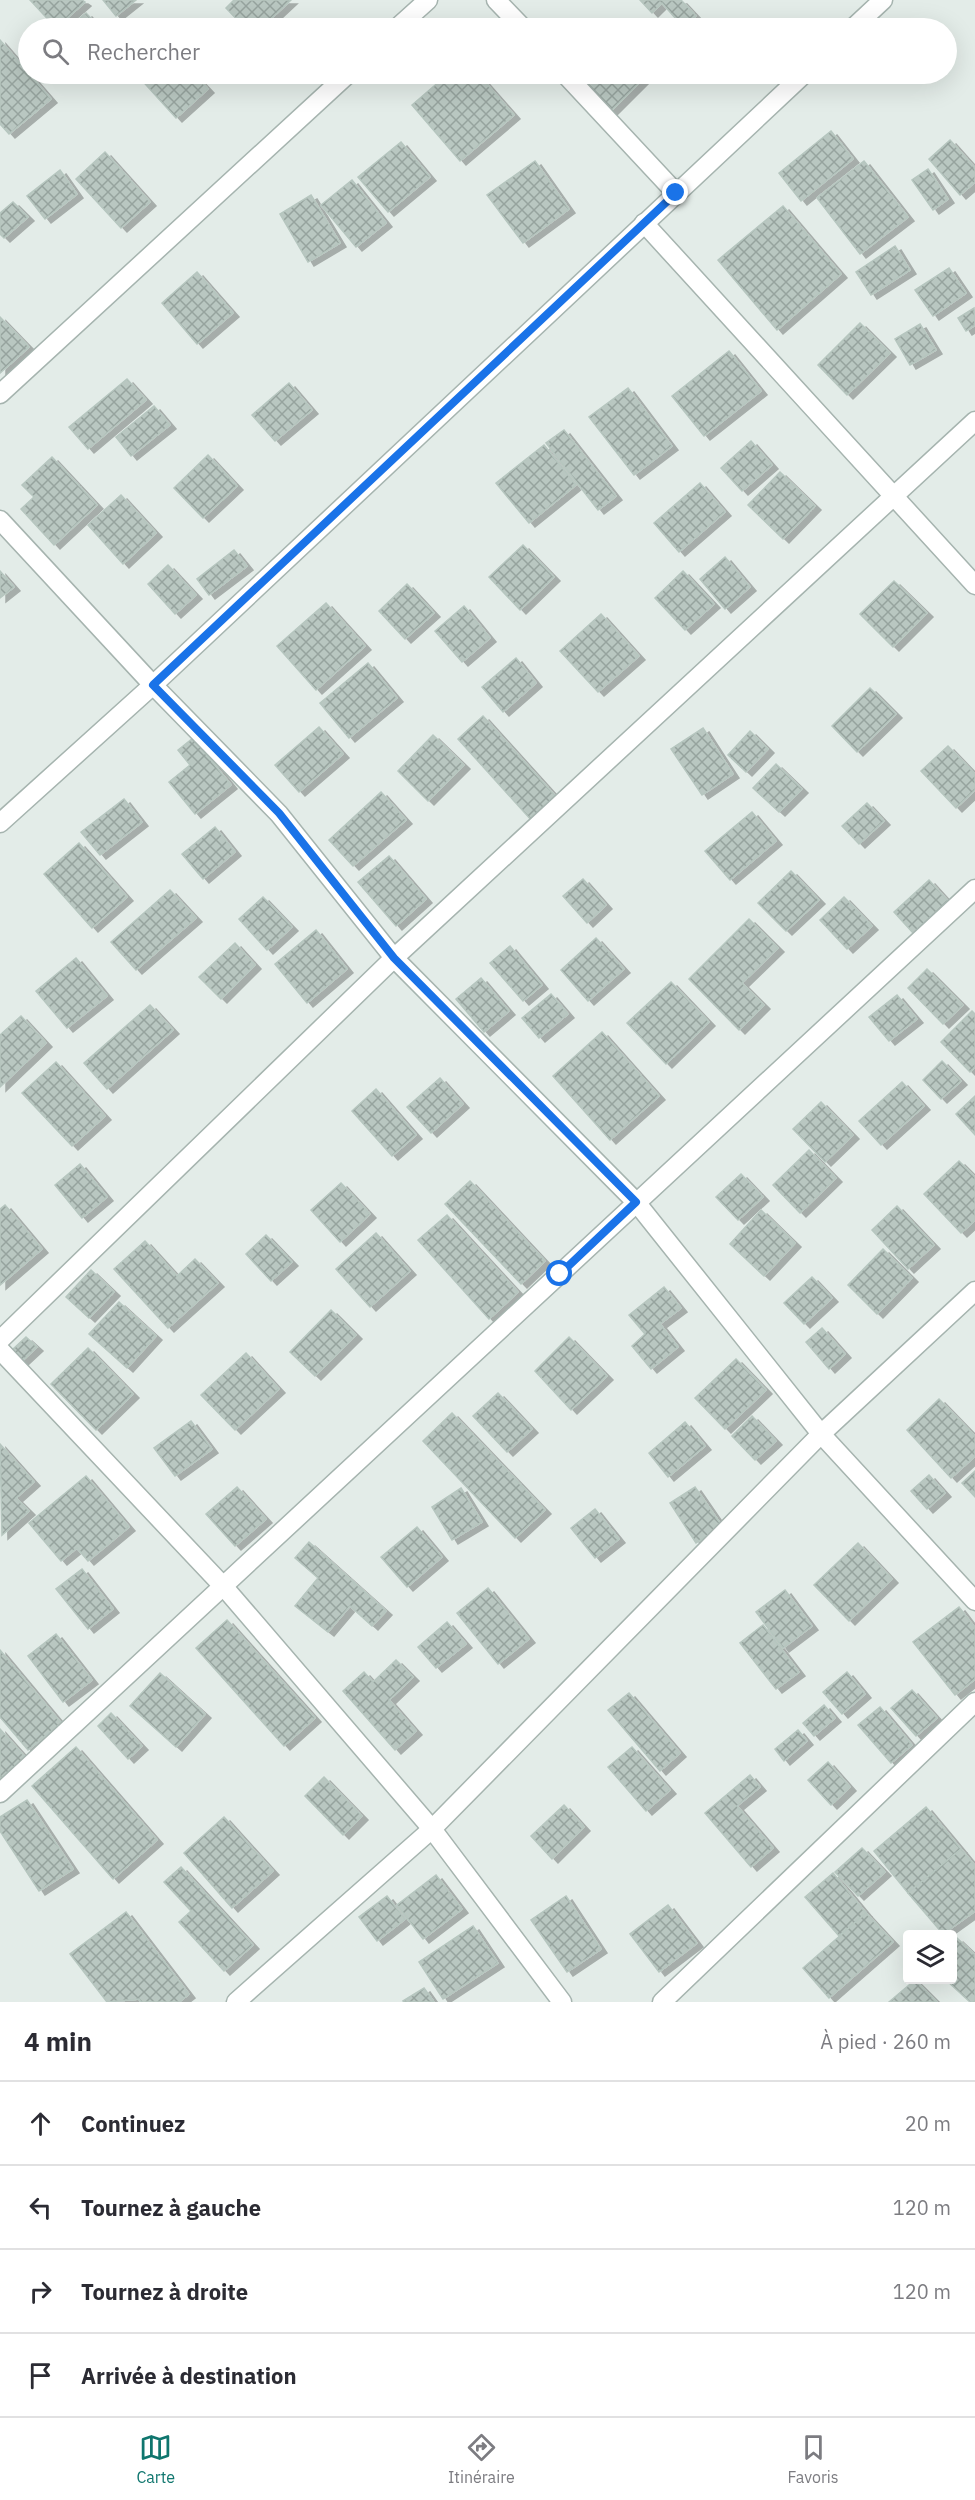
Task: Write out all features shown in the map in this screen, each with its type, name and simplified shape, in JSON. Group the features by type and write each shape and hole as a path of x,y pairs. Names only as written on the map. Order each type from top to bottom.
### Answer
{"street":[{"path":"408,18 428,0"},
{"path":"496,0 513,18"},
{"path":"864,18 883,0"},
{"path":"0,394 337,84"},
{"path":"574,84 676,193"},
{"path":"0,823 153,685 793,84"},
{"path":"644,223 975,585"},
{"path":"0,1340 394,958 892,495 975,421"},
{"path":"0,520 153,685 279,813 394,958 636,1202 821,1434 975,1601"},
{"path":"0,1793 975,889"},
{"path":"237,2002 432,1829 821,1434 975,1291"},
{"path":"0,1350 224,1587 432,1829 562,2002"},
{"path":"662,2002 975,1702"}],"building":[{"path":"30,0 82,0 85,2 67,18 47,18"},
{"path":"103,0 136,0 116,16"},
{"path":"234,0 291,0 272,18 236,18 226,8"},
{"path":"640,0 681,0 696,16 675,18 662,3 652,13"},
{"path":"86,13 91,18 80,18"},
{"path":"0,40 18,61 18,84 38,84 51,99 9,134 0,124"},
{"path":"145,84 203,84 208,89 176,118"},
{"path":"436,84 487,84 514,115 460,161 412,105"},
{"path":"584,84 638,84 611,111"},
{"path":"831,131 853,159 801,201 779,173"},
{"path":"950,140 975,168 975,182 960,195 929,159"},
{"path":"401,142 430,177 388,212 358,177"},
{"path":"105,152 150,202 121,228 76,179"},
{"path":"535,161 569,209 523,243 487,195"},
{"path":"864,161 908,217 860,254 817,198"},
{"path":"928,169 948,199 933,210 912,180"},
{"path":"60,170 77,194 45,219 27,196"},
{"path":"352,180 386,223 356,247 321,205"},
{"path":"311,195 340,243 308,262 280,214"},
{"path":"13,202 28,217 4,238 0,234 0,213"},
{"path":"783,206 841,274 777,330 718,260"},
{"path":"895,246 910,270 871,295 856,272"},
{"path":"949,268 966,293 933,316 915,290"},
{"path":"197,272 233,313 197,344 162,303"},
{"path":"974,308 975,325 966,331 958,318"},
{"path":"0,317 29,347 0,373"},
{"path":"860,323 890,353 847,395 818,365"},
{"path":"920,324 936,350 910,365 895,339"},
{"path":"729,351 761,391 704,436 672,396"},
{"path":"127,379 146,400 88,449 69,427"},
{"path":"289,383 312,410 275,441 252,415"},
{"path":"628,388 672,446 634,475 589,417"},
{"path":"154,406 170,425 131,456 116,437"},
{"path":"564,430 616,496 598,510 546,443"},
{"path":"751,441 772,465 742,491 721,468"},
{"path":"544,445 576,485 529,523 496,483"},
{"path":"208,455 237,486 203,518 174,488"},
{"path":"52,457 97,505 54,545 21,509 34,497 22,485"},
{"path":"780,472 815,506 783,539 748,505"},
{"path":"700,483 725,512 679,552 654,523"},
{"path":"121,495 156,533 123,564 88,525"},
{"path":"523,545 554,577 520,610 489,577"},
{"path":"234,550 247,566 209,595 197,579"},
{"path":"725,557 750,587 725,609 700,579"},
{"path":"168,565 196,595 175,614 148,584"},
{"path":"0,571 14,587 0,598"},
{"path":"683,571 714,604 685,630 655,598"},
{"path":"894,581 927,613 893,647 860,614"},
{"path":"407,584 434,613 405,639 379,611"},
{"path":"326,603 365,646 316,690 277,646"},
{"path":"464,606 490,638 462,662 435,631"},
{"path":"601,614 639,656 598,692 560,651"},
{"path":"516,658 536,683 503,712 482,687"},
{"path":"368,663 397,698 349,738 320,703"},
{"path":"870,688 896,714 857,752 832,726"},
{"path":"483,716 559,800 533,822 458,739"},
{"path":"319,727 343,754 299,792 275,765"},
{"path":"703,728 733,774 702,795 671,749"},
{"path":"750,731 768,749 746,772 728,755"},
{"path":"433,735 464,765 428,801 398,771"},
{"path":"193,738 231,785 195,814 169,782 190,765 178,750"},
{"path":"948,746 975,774 975,790 956,808 921,771"},
{"path":"776,764 802,789 779,812 753,788"},
{"path":"381,792 406,820 353,866 329,840"},
{"path":"124,799 142,822 100,855 81,832"},
{"path":"867,803 884,821 859,844 842,826"},
{"path":"752,812 776,841 730,880 705,851"},
{"path":"215,827 235,852 203,879 182,854"},
{"path":"79,843 127,897 92,928 44,874"},
{"path":"389,856 426,899 396,926 358,882"},
{"path":"791,871 819,900 786,931 758,903"},
{"path":"583,879 606,905 587,923 563,896"},
{"path":"929,880 948,901 913,933 894,912"},
{"path":"170,890 196,918 136,970 111,942"},
{"path":"263,897 292,927 267,950 239,919"},
{"path":"844,897 872,926 847,949 820,920"},
{"path":"749,919 778,948 742,983 764,1005 739,1030 689,979"},
{"path":"316,930 347,969 307,1003 275,964"},
{"path":"596,938 624,969 588,1001 561,970"},
{"path":"235,943 255,965 221,999 199,977"},
{"path":"510,946 542,985 523,1001 490,963"},
{"path":"76,958 107,996 67,1028 36,991"},
{"path":"927,969 963,1005 943,1024 908,988"},
{"path":"481,978 509,1011 484,1032 456,999"},
{"path":"671,982 709,1022 666,1064 627,1023"},
{"path":"551,994 568,1014 539,1038 522,1018"},
{"path":"897,995 917,1019 889,1041 869,1017"},
{"path":"150,1005 173,1030 107,1089 84,1063"},
{"path":"972,1011 975,1014 975,1067 970,1072 941,1042"},
{"path":"21,1016 46,1043 0,1087 0,1035"},
{"path":"602,1032 659,1096 610,1140 553,1076"},
{"path":"942,1061 961,1081 941,1099 923,1080"},
{"path":"56,1062 105,1116 72,1146 22,1093"},
{"path":"440,1078 463,1104 431,1133 407,1107"},
{"path":"902,1082 924,1106 881,1145 859,1121"},
{"path":"376,1089 416,1135 392,1156 352,1111"},
{"path":"975,1096 975,1135 956,1114"},
{"path":"821,1102 853,1135 825,1162 793,1129"},
{"path":"809,1150 836,1178 800,1213 773,1185"},
{"path":"959,1161 975,1177 975,1220 961,1233 924,1194"},
{"path":"80,1164 107,1197 82,1218 55,1185"},
{"path":"741,1174 763,1197 738,1220 716,1197"},
{"path":"470,1181 545,1261 521,1284 445,1204"},
{"path":"341,1183 370,1214 340,1242 311,1210"},
{"path":"5,1205 42,1249 0,1285 0,1209"},
{"path":"897,1206 934,1245 908,1269 872,1230"},
{"path":"761,1210 795,1243 764,1276 730,1244"},
{"path":"447,1215 518,1292 489,1319 418,1240"},
{"path":"376,1233 410,1271 370,1307 336,1269"},
{"path":"266,1235 292,1262 271,1281 246,1254"},
{"path":"145,1241 177,1276 195,1259 218,1283 168,1328 114,1269"},
{"path":"883,1249 912,1278 877,1314 848,1285"},
{"path":"91,1270 114,1292 89,1318 66,1297"},
{"path":"812,1277 832,1298 804,1324 784,1303"},
{"path":"664,1287 681,1308 660,1324 678,1347 651,1369 632,1346 645,1334 629,1315"},
{"path":"119,1302 156,1336 127,1368 89,1334"},
{"path":"331,1310 356,1335 315,1376 290,1352"},
{"path":"822,1328 845,1354 829,1369 806,1342"},
{"path":"26,1337 37,1347 22,1361 12,1350"},
{"path":"569,1337 607,1376 571,1410 535,1371"},
{"path":"88,1348 133,1394 96,1430 51,1384"},
{"path":"246,1353 279,1389 235,1430 201,1395"},
{"path":"736,1359 766,1390 725,1429 695,1398"},
{"path":"498,1393 532,1429 507,1452 473,1416"},
{"path":"939,1399 975,1436 975,1456 951,1478 907,1430"},
{"path":"452,1413 545,1510 515,1538 423,1441"},
{"path":"752,1416 776,1441 755,1460 732,1436"},
{"path":"191,1421 212,1449 175,1476 154,1448"},
{"path":"685,1422 705,1446 668,1477 649,1453"},
{"path":"0,1444 34,1482 16,1498 29,1511 2,1535"},
{"path":"975,1471 975,1497 962,1483"},
{"path":"929,1475 945,1493 927,1509 911,1491"},
{"path":"86,1476 129,1527 88,1561 77,1548 61,1561 29,1523"},
{"path":"237,1487 266,1519 235,1546 206,1514"},
{"path":"695,1487 722,1526 696,1543 670,1503"},
{"path":"461,1488 482,1522 452,1540 432,1507"},
{"path":"595,1509 619,1539 595,1558 571,1528"},
{"path":"417,1527 442,1557 407,1587 381,1557"},
{"path":"309,1542 386,1611 372,1626 350,1606 328,1632 295,1606 318,1578 295,1558"},
{"path":"858,1543 892,1579 849,1621 814,1585"},
{"path":"82,1569 113,1609 88,1629 56,1589"},
{"path":"488,1588 529,1639 498,1664 457,1613"},
{"path":"785,1590 812,1626 783,1648 756,1612"},
{"path":"959,1607 975,1628 975,1679 955,1695 913,1642"},
{"path":"227,1620 315,1718 284,1746 196,1648"},
{"path":"447,1622 466,1644 436,1668 418,1647"},
{"path":"763,1625 799,1672 776,1689 740,1643"},
{"path":"56,1634 92,1680 63,1702 28,1656"},
{"path":"0,1650 61,1723 28,1750 0,1717"},
{"path":"396,1660 413,1677 389,1700 416,1731 395,1750 343,1691 364,1672 373,1682"},
{"path":"847,1672 865,1694 842,1714 823,1692"},
{"path":"160,1673 205,1714 176,1747 130,1706"},
{"path":"912,1690 937,1718 916,1736 891,1708"},
{"path":"629,1693 680,1753 660,1771 608,1710"},
{"path":"824,1705 835,1718 814,1736 803,1723"},
{"path":"880,1707 912,1745 891,1763 858,1725"},
{"path":"111,1713 142,1746 128,1759 98,1726"},
{"path":"0,1729 25,1757 0,1779"},
{"path":"798,1730 807,1741 784,1761 775,1749"},
{"path":"76,1747 157,1840 113,1879 32,1786"},
{"path":"632,1747 670,1790 646,1811 608,1767"},
{"path":"828,1762 850,1787 831,1805 808,1780"},
{"path":"750,1775 760,1787 737,1806 773,1848 751,1867 705,1813"},
{"path":"324,1777 362,1816 343,1835 305,1796"},
{"path":"27,1800 73,1869 39,1891 0,1831 0,1817"},
{"path":"564,1805 584,1827 552,1859 531,1836"},
{"path":"926,1807 961,1849 908,1893 874,1851"},
{"path":"224,1817 273,1871 232,1908 184,1853"},
{"path":"862,1848 885,1872 858,1896 835,1872"},
{"path":"961,1849 975,1866 975,1911 949,1930 940,1930 908,1893"},
{"path":"181,1867 253,1945 224,1971 179,1922 191,1911 164,1882"},
{"path":"833,1873 866,1913 839,1936 805,1897"},
{"path":"436,1875 462,1909 423,1939 397,1905"},
{"path":"387,1896 405,1919 377,1941 359,1917"},
{"path":"566,1896 601,1949 567,1972 531,1920"},
{"path":"668,1905 697,1943 659,1972 630,1934"},
{"path":"126,1912 189,1994 179,2002 141,2002 139,1999 107,2002 70,1954"},
{"path":"866,1913 893,1942 829,1998 803,1968"},
{"path":"473,1926 498,1963 443,1999 419,1962"},
{"path":"957,1938 975,1955 975,2002 970,2002 950,1984 957,1984"},
{"path":"910,1984 919,1984 937,2002 889,2002"},
{"path":"424,1988 434,2002 403,2001"}],"route":[{"path":"560,1274 636,1202 394,958 279,813 153,685 676,193"}]}
